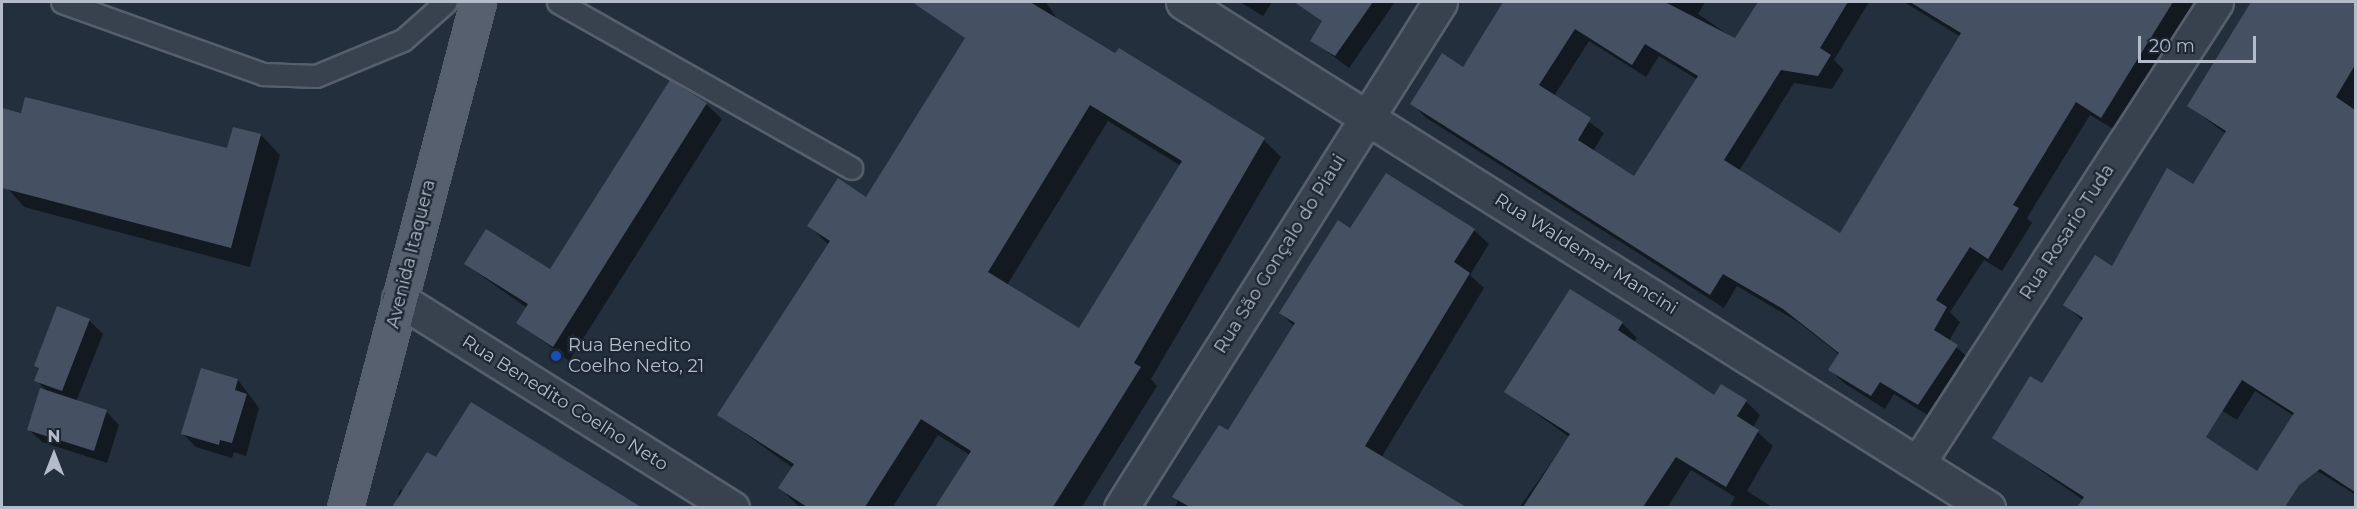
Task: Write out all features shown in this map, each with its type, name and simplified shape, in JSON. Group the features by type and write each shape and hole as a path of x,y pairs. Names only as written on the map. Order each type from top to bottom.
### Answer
{"main road":[{"name":"Avenida Itaquera","path":"345,507 478,2"}],"street":[{"name":"Rua Waldemar Mancini","path":"1183,2 1988,507"},
{"name":"Rua São Gonçalo do Piaui","path":"1121,507 1440,2"},
{"name":"Rua Rosario Tuda","path":"1918,463 2216,2"},
{"name":"Rua Benedito Coelho Neto","path":"399,299 732,507"}],"lane":[{"path":"62,2 262,74 316,76 403,40 446,2"},
{"path":"558,2 851,168"}],"building":[{"path":"912,2 1030,2 1115,53 1119,48 1265,138 1134,363 1141,367 1053,507 935,507 971,451 921,419 865,507 807,507 778,488 794,464 717,415 830,241 807,226 838,178 866,197 965,38","holes":["1090,105 1182,161 1079,328 988,272"]},
{"path":"1294,2 1373,2 1335,56 1310,41 1322,21"},
{"path":"1503,2 1665,2 1735,38 1758,2 1848,2 1820,48 1831,55 1818,76 1781,70 1724,160 1840,233 1961,33 1910,2 2173,2 2101,118 2076,102 2013,205 2019,208 1988,259 1970,247 1936,300 1947,307 1934,330 1958,345 1918,405 1880,382 1871,396 1828,370 1839,353 1783,309 1723,274 1710,295 1410,104 1442,53 1463,67","holes":["1575,29 1632,65 1645,44 1698,76 1634,176 1578,140 1591,118 1539,85"]},
{"path":"2251,2 2355,2 2355,65 2336,97 2355,110 2355,492 2320,469 2299,485 2285,507 2077,507 2084,497 1992,438 2030,376 2042,383 2083,318 2063,305 2095,255 2112,266 2167,168 2193,184 2226,131 2187,106","holes":["2242,380 2294,413 2257,471 2206,437"]},
{"path":"670,80 707,103 553,347 516,323 528,304 464,264 486,229 550,269"},
{"path":"25,97 227,148 233,127 261,134 231,248 2,188 2,108 21,113"},
{"path":"1386,173 1475,229 1454,262 1470,273 1365,446 1466,507 1190,507 1172,497 1219,425 1228,430 1295,323 1279,313 1338,220 1350,228"},
{"path":"1570,289 1623,322 1618,330 1714,395 1721,384 1747,400 1737,416 1759,430 1726,487 1676,457 1643,507 1523,507 1570,434 1504,392"},
{"path":"57,306 90,319 62,391 34,381 39,368 34,366"},
{"path":"201,368 238,379 235,390 247,394 232,443 220,440 219,445 181,434"},
{"path":"40,388 107,410 94,451 27,430"},
{"path":"471,402 641,507 392,507 427,452 436,457"}],"place":[{"name":"Rua Benedito Coelho Neto, 21","path":"556,356"}]}
